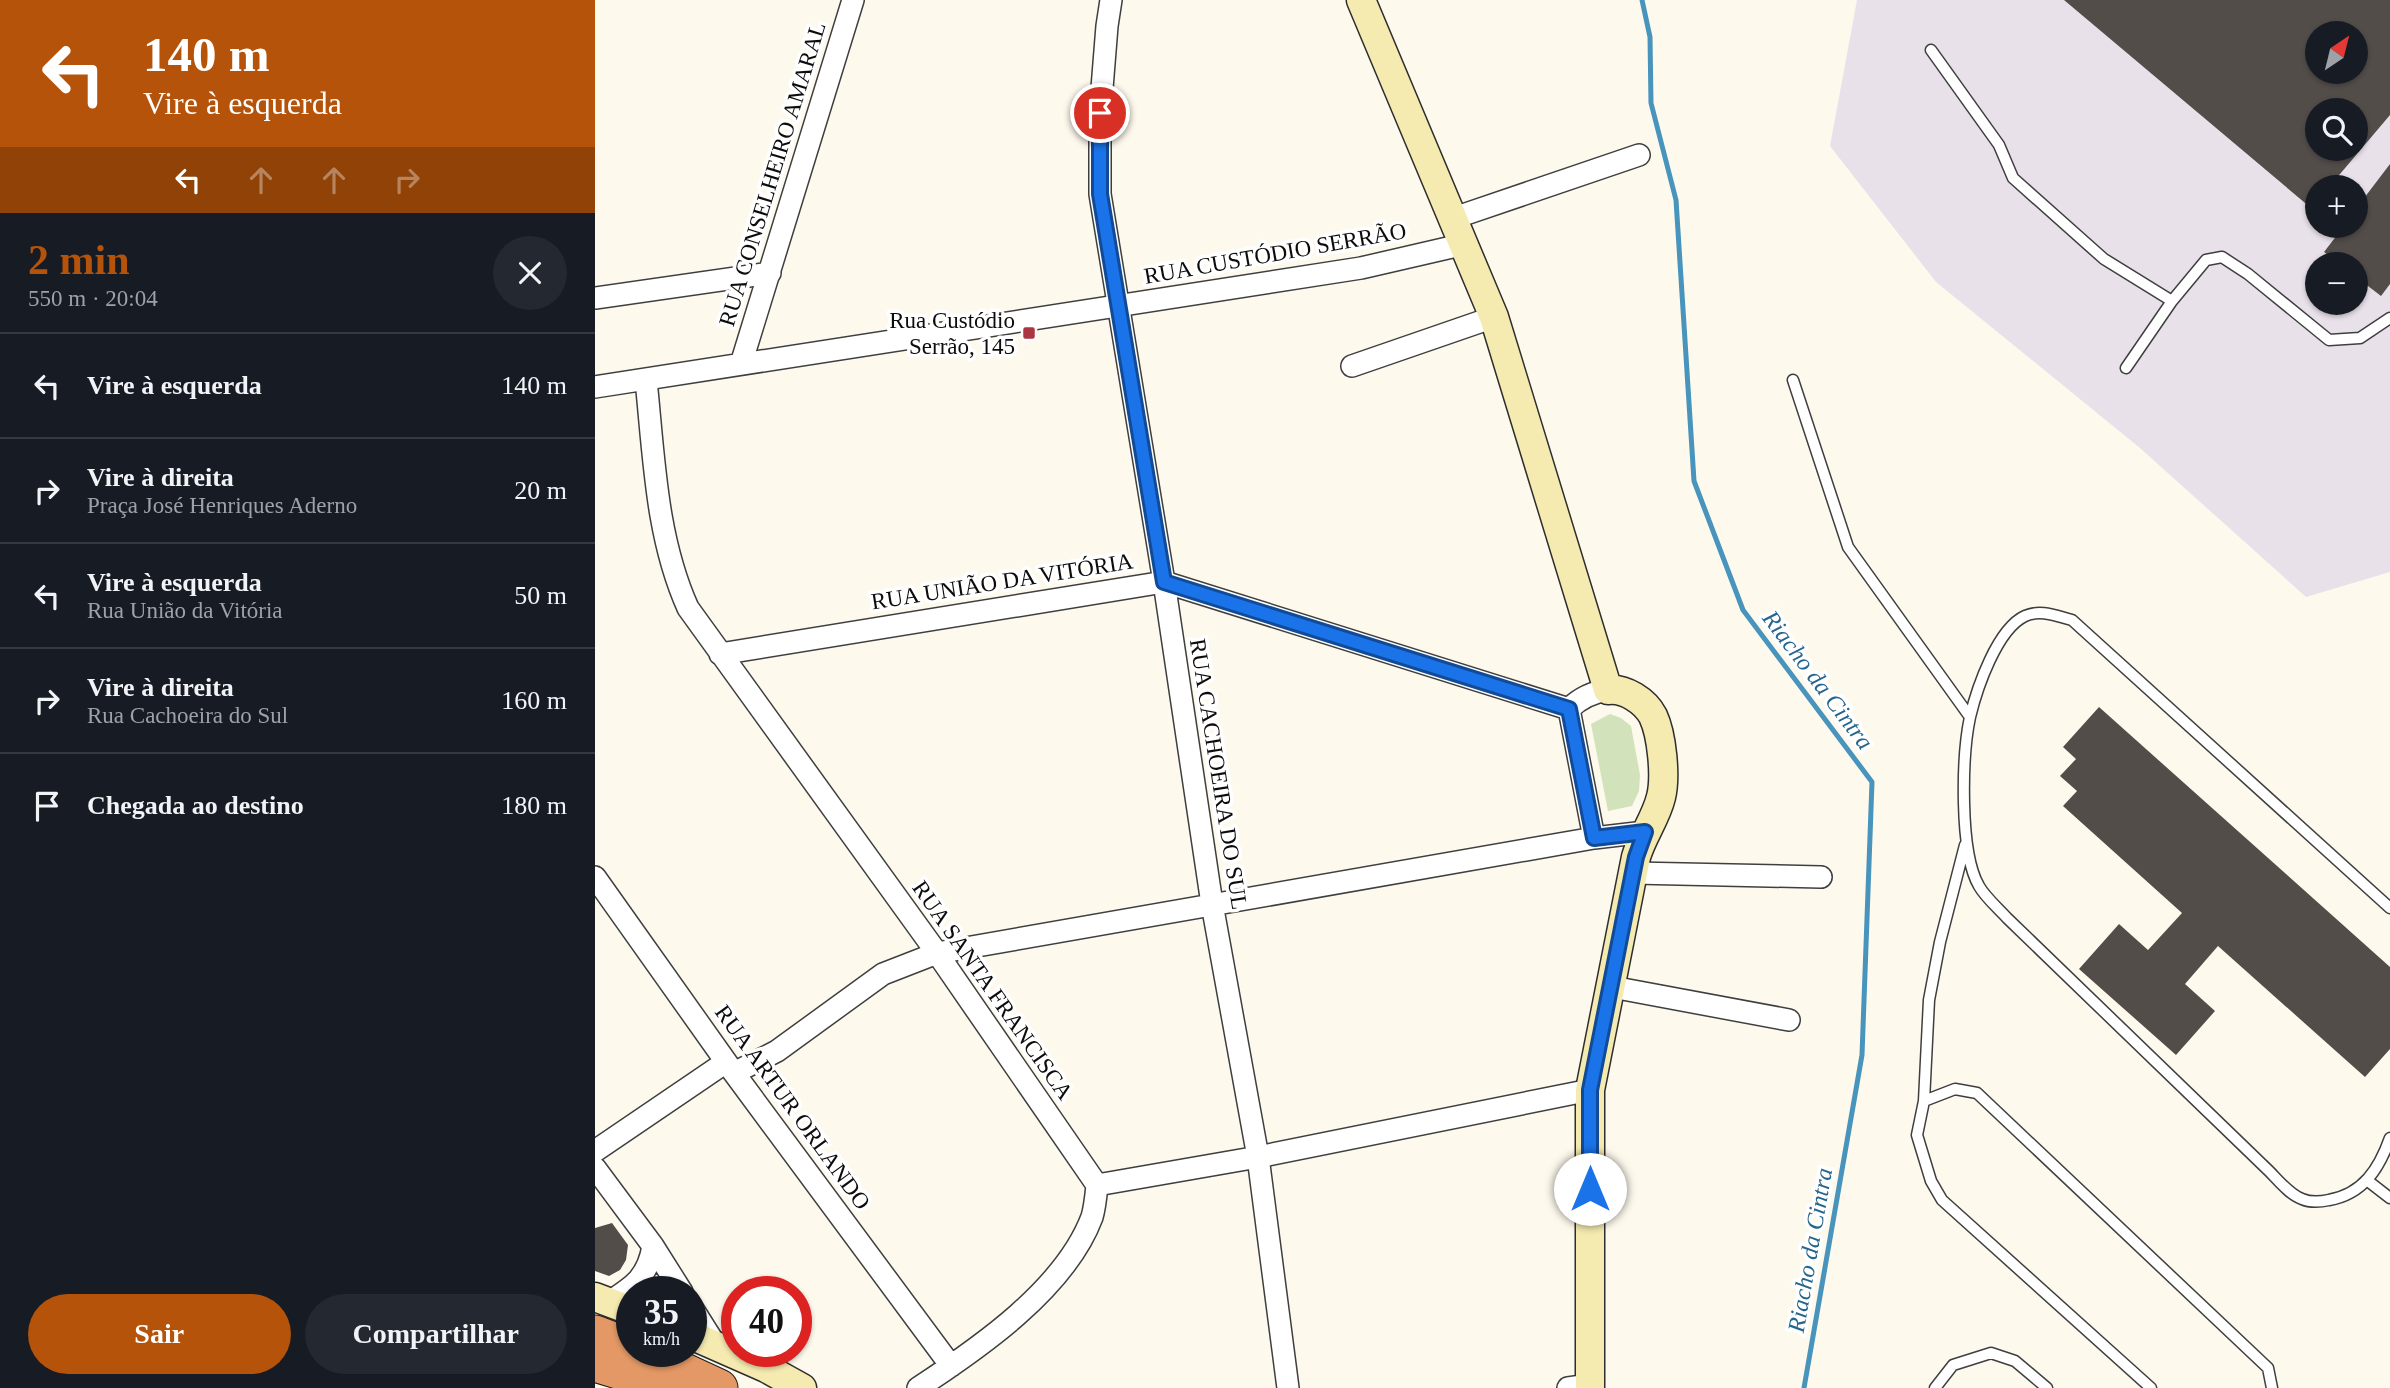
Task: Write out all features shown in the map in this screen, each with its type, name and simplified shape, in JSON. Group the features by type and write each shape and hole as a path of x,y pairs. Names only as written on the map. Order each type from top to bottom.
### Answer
{"highway":[{"path":"595,1363 678,1388"},
{"path":"674,1367 719,1388"}],"street":[{"name":"RUA CONSELHEIRO AMARAL","path":"741,364 853,0"},
{"name":"RUA CACHOEIRA DO SUL","path":"1111,0 1100,113 1100,194 1164,582 1212,904 1258,1157 1289,1388"},
{"path":"1361,0 1494,317 1608,691"},
{"name":"RUA CUSTÓDIO SERRÃO","path":"595,387 1360,268 1459,231 1639,155"},
{"path":"595,298 770,273"},
{"path":"1352,366 1494,317"},
{"name":"RUA SANTA FRANCISCA","path":"646,380 660,511 676,583 688,608 937,953 1097,1185"},
{"name":"RUA UNIÃO DA VITÓRIA","path":"720,654 1164,582 1569,709"},
{"path":"1583,1387 1590,1090 1636,857 1661,797 1664,766 1653,716 1633,696 1616,690 1589,696 1569,709 1594,838"},
{"path":"595,1151 730,1068 777,1051 883,974 937,953 1594,838 1645,832"},
{"path":"1633,873 1821,877"},
{"name":"RUA ARTUR ORLANDO","path":"595,877 730,1068 951,1366"},
{"path":"1612,987 1789,1020"},
{"path":"918,1388 951,1366 1039,1295 1081,1237 1092,1216 1097,1185 1258,1157 1590,1090"},
{"path":"595,1168 672,1276"},
{"path":"608,1311 641,1278 650,1264 653,1246"},
{"path":"707,1342 802,1388"}],"lane":[{"path":"1930,50 1999,145 2013,178 2103,258 2172,301"},
{"path":"2126,368 2172,301 2206,260 2222,257 2248,274 2329,340 2360,338 2390,318"},
{"path":"1793,380 1848,547 1970,717"},
{"path":"2151,1388 1942,1200 1931,1181 1917,1135 1924,1101 1929,1000 1940,942 1966,842 1965,769 1970,717 1987,667 2004,635 2023,616 2036,612 2072,620 2390,908"},
{"path":"1966,842 1979,886 2007,918 2300,1199 2316,1202 2356,1191 2368,1181 2387,1156 2390,1138"},
{"path":"1924,1101 1955,1089 1977,1093 2268,1368 2272,1388"},
{"path":"2368,1181 2390,1198"},
{"path":"1935,1388 1953,1365 1991,1353 2015,1362 2047,1388"}],"shaded area":[{"path":"1857,0 2390,0 2390,572 2306,597 2140,448 1936,282 1830,146"}],"green space":[{"path":"1610,714 1631,726 1640,775 1639,791 1632,806 1608,811 1591,724"}],"building":[{"path":"2064,0 2390,0 2390,115 2368,141 2368,98 2305,98 2305,161 2351,161 2339,175 2305,175 2305,203"},
{"path":"2390,164 2390,284 2381,296 2368,286 2368,252 2324,252 2335,238 2368,238 2368,193"},
{"path":"2099,707 2390,967 2390,1049 2365,1077 2218,946 2185,984 2215,1011 2176,1055 2079,969 2119,924 2148,950 2182,913 2063,806 2077,791 2060,776 2076,759 2063,747"},
{"path":"612,1223 628,1245 626,1260 620,1270 609,1276 595,1271 595,1228"}],"waterway":[{"name":"Riacho da Cintra","path":"1642,0 1650,37 1651,103 1676,200 1694,481 1743,610 1872,782 1862,1055 1804,1388"}],"place":[{"name":"Rua Custódio Serrão, 145","path":"1029,333"}],"route":[{"path":"1100,113 1100,194 1164,582 1569,709 1594,838 1645,832 1636,857 1590,1090 1590,1189"}]}
